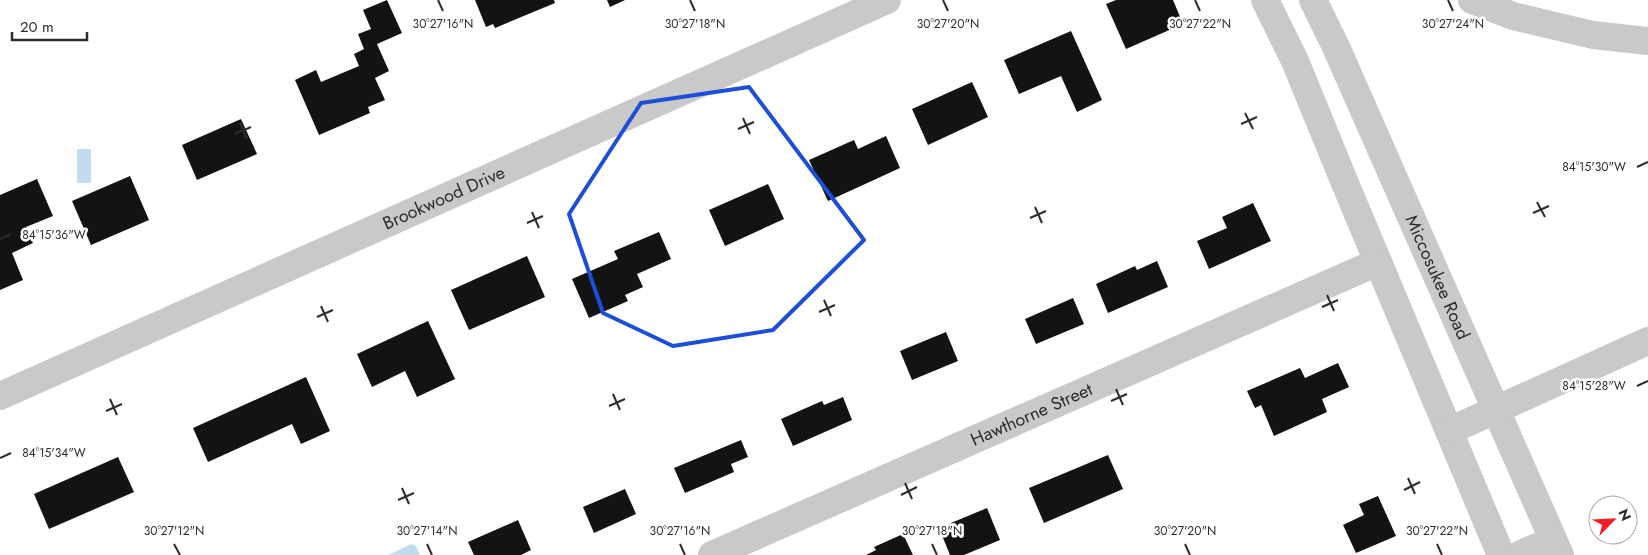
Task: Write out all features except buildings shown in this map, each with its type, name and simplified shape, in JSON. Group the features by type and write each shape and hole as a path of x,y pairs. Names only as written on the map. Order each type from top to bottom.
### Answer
{"street":[{"name":"Brookwood Drive","path":"0,396 887,0"},
{"path":"1265,0 1296,61 1501,555"},
{"name":"Miccosukee Road","path":"1312,0 1336,47 1557,548"},
{"path":"1472,0 1513,16 1593,35 1648,41"},
{"name":"Hawthorne Street","path":"712,555 1378,262"},
{"path":"1449,431 1648,340"},
{"path":"1519,555 1557,548"}],"highlighted area":[{"path":"749,87 864,240 773,330 673,346 603,313 569,214 641,103"}],"water":[{"path":"77,149 91,149 91,183 77,183"},
{"path":"411,544 416,546 420,555 388,555"}]}
